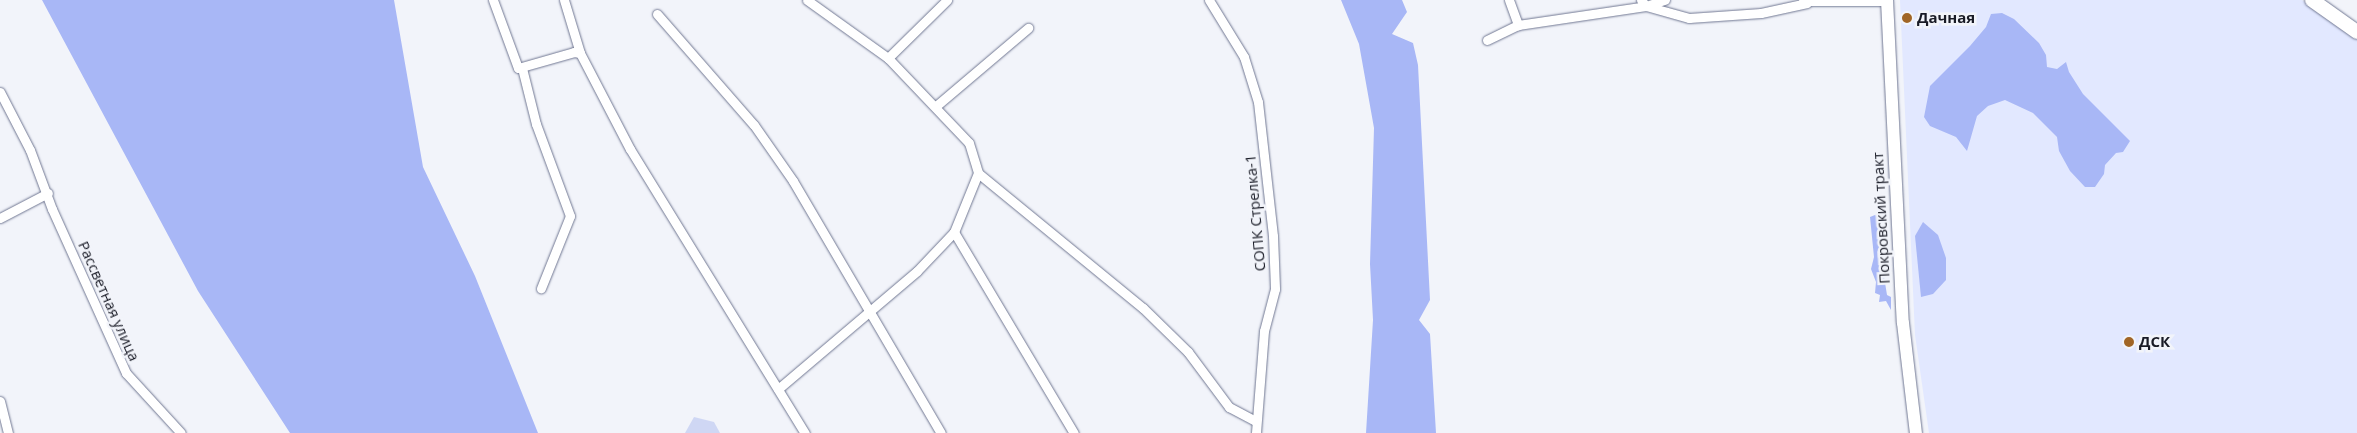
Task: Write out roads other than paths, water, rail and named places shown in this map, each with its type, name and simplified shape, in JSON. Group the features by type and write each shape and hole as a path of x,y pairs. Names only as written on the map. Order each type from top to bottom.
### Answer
{"main road":[{"path":"2312,0 2357,32"},
{"name":"Покровский тракт","path":"1887,1 1903,323 1916,433"}],"street":[{"path":"493,0 515,66 522,68 574,52 580,53"},
{"path":"564,0 580,53 630,149 805,433"},
{"path":"807,0 888,58 936,106 969,143 978,173 1143,308 1200,365 1229,407 1255,421"},
{"path":"888,58 947,0"},
{"name":"СОПК Стрелка-1","path":"1209,0 1244,57 1258,102 1273,236 1275,289 1264,331 1255,421 1256,433"},
{"path":"1509,0 1518,25"},
{"path":"1487,40 1518,25 1664,0"},
{"path":"1644,3 1689,18 1761,13 1804,2 1887,1"},
{"path":"657,14 766,140 870,311 941,433"},
{"path":"936,106 1028,28"},
{"path":"522,68 536,124 570,216 541,288"},
{"name":"Рассветная улица","path":"0,92 48,193 52,209 126,373 181,433"},
{"path":"778,389 917,271 954,232 978,173"},
{"path":"0,218 48,193"},
{"path":"954,232 1074,433"},
{"path":"0,401 8,433"}],"water":[{"path":"42,0 394,0 423,167 475,276 538,433 290,433 198,291"},
{"path":"1341,0 1402,0 1407,12 1392,34 1413,43 1418,65 1430,300 1419,320 1430,334 1436,433 1366,433 1373,320 1370,264 1374,128 1359,44"},
{"path":"2002,13 2014,19 2039,43 2046,55 2047,67 2057,69 2066,62 2069,72 2083,94 2130,141 2123,152 2116,153 2105,165 2104,174 2095,187 2085,187 2070,171 2059,151 2057,137 2033,113 2005,100 1988,106 1977,116 1967,151 1956,137 1930,126 1924,117 1930,86 1970,46 1986,27 1991,14"},
{"path":"1880,213 1883,248 1880,250 1884,256 1881,258 1887,295 1891,297 1891,310 1886,301 1879,302 1880,295 1875,293 1876,282 1871,269 1874,257 1870,217"},
{"path":"1923,222 1938,235 1946,258 1946,280 1933,294 1921,297 1915,236"}],"place":[{"name":"Дачная","path":"1907,18"},
{"name":"ДСК","path":"2129,342"}]}
